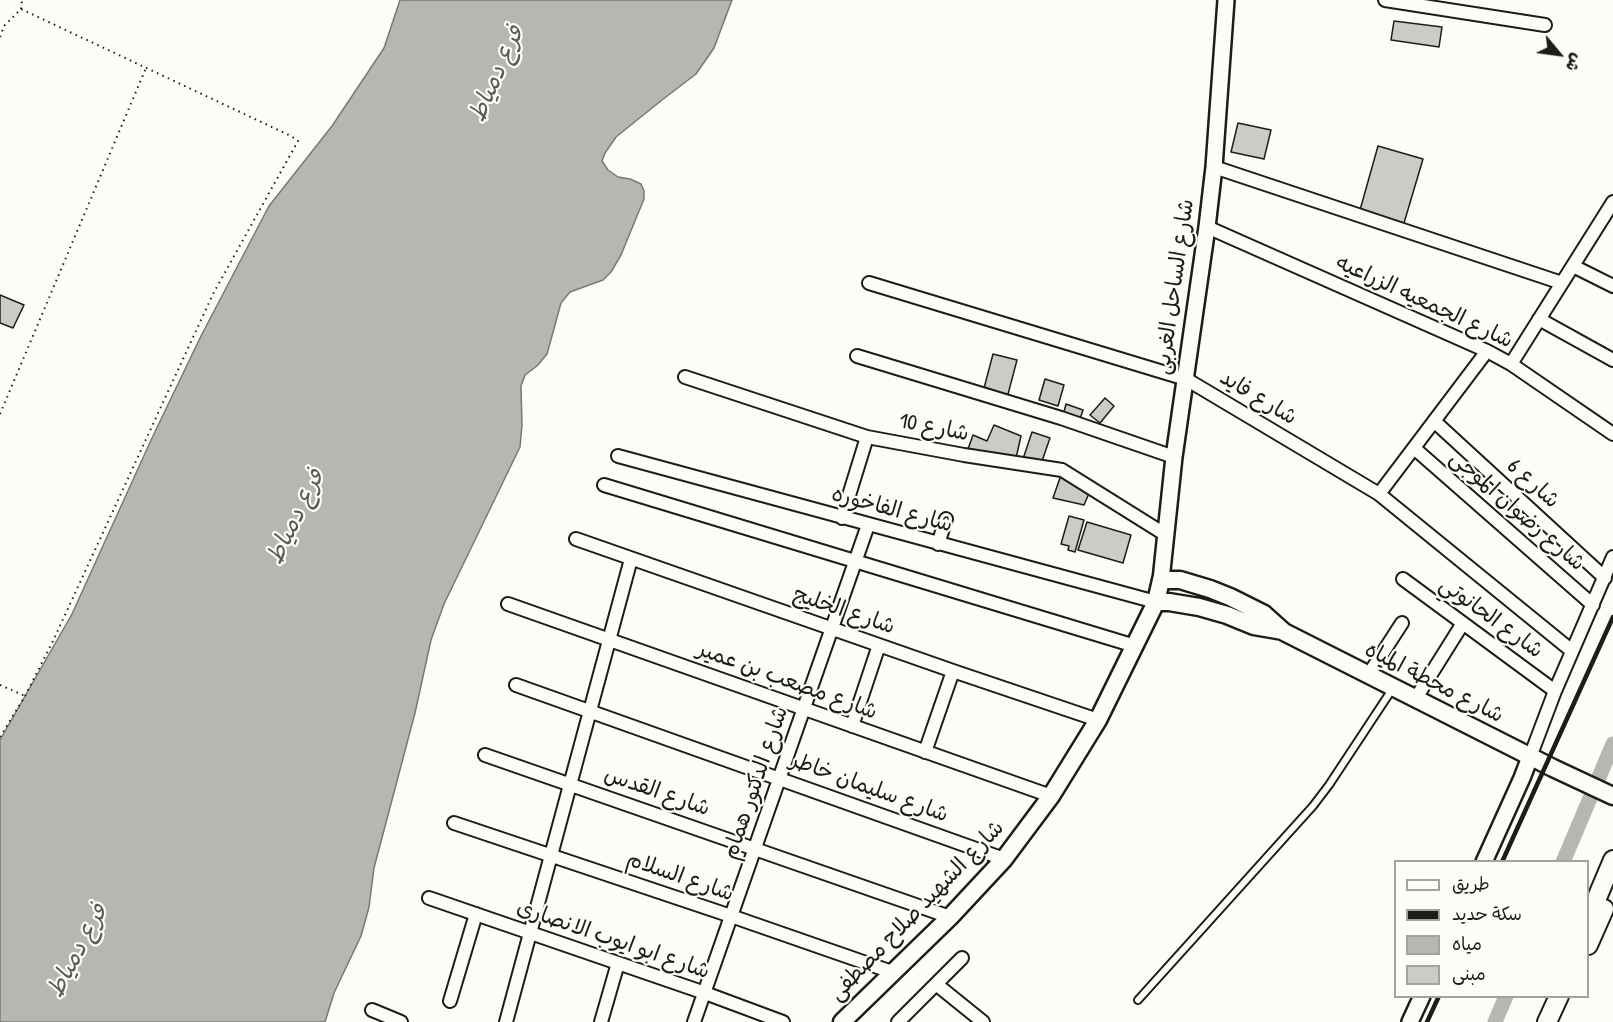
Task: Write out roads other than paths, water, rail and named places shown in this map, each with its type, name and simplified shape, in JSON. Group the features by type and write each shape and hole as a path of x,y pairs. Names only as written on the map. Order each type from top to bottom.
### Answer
{"main road":[{"name":"شارع الشهيد صلاح مصطفى","path":"842,1022 950,916 1004,859 1051,796 1098,720 1156,602 1161,579"},
{"path":"1161,579 1180,580 1230,597 1264,614 1284,632"},
{"path":"1156,602 1199,607 1254,626 1284,632"},
{"name":"شارع محطة المياه","path":"1284,632 1564,774 1613,796"},
{"path":"1589,914 1613,860"},
{"path":"1589,941 1611,901"},
{"path":"1547,1022 1558,998"}],"street":[{"name":"شارع الساحل الغربى","path":"1161,579 1174,457 1214,167 1226,0"},
{"path":"1385,0 1545,25"},
{"path":"1214,167 1562,283"},
{"path":"1511,364 1613,202"},
{"name":"شارع الجمعيه الزراعيه","path":"1207,227 1487,351 1511,364 1613,434"},
{"path":"1573,266 1613,286"},
{"name":"شارع فايد","path":"869,284 1186,379 1379,494 1572,651"},
{"path":"1539,319 1613,360"},
{"path":"1379,494 1487,351"},
{"path":"857,356 1061,418 1174,457"},
{"name":"شارع 10","path":"685,377 867,436 964,455 1062,470 1166,535"},
{"name":"شارع 6","path":"1434,421 1605,578"},
{"path":"842,518 867,436"},
{"name":"شارع رضوان الموجى","path":"1413,448 1593,605"},
{"name":"شارع الفاخوره","path":"618,456 1156,602"},
{"path":"604,485 1135,646"},
{"path":"938,544 946,519"},
{"name":"شارع الدكتور همام","path":"694,1022 868,525"},
{"name":"شارع الخليج","path":"576,539 1098,720"},
{"path":"1484,860 1613,557"},
{"path":"506,1022 631,559"},
{"name":"شارع الحانوتي","path":"1403,579 1555,691"},
{"name":"شارع مصعب بن عمير","path":"508,604 1051,796"},
{"path":"1369,674 1402,623"},
{"path":"1416,698 1463,623"},
{"path":"852,726 879,645"},
{"path":"925,752 953,671"},
{"name":"شارع سليمان خاطر","path":"516,685 1004,859"},
{"name":"شارع القدس","path":"485,756 950,916"},
{"name":"شارع السلام","path":"454,823 892,972"},
{"name":"شارع ابو ايوب الانصارى","path":"429,898 783,1022"},
{"path":"450,1001 476,914"},
{"path":"898,1022 962,958"},
{"path":"601,1022 618,963"},
{"path":"936,984 983,1022"},
{"path":"1410,1022 1421,998"},
{"path":"372,1010 400,1022"}],"lane":[{"path":"1138,1000 1313,806 1394,687"}],"water":[{"name":"فرع دمياط","path":"400,0 732,0 714,48 696,74 616,137 605,153 602,161 608,170 618,177 641,184 644,199 621,255 611,272 603,280 570,292 561,303 547,354 525,375 521,386 520,447 444,604 431,640 415,713 374,868 369,907 361,936 334,993 325,1022 0,1022 0,740 72,614 201,336 269,206 332,126 384,48"}],"waterway":[{"path":"1564,860 1613,744"},
{"path":"1495,1022 1505,998"}],"railway":[{"path":"1503,860 1613,617"},
{"path":"1427,1022 1438,998"}]}
